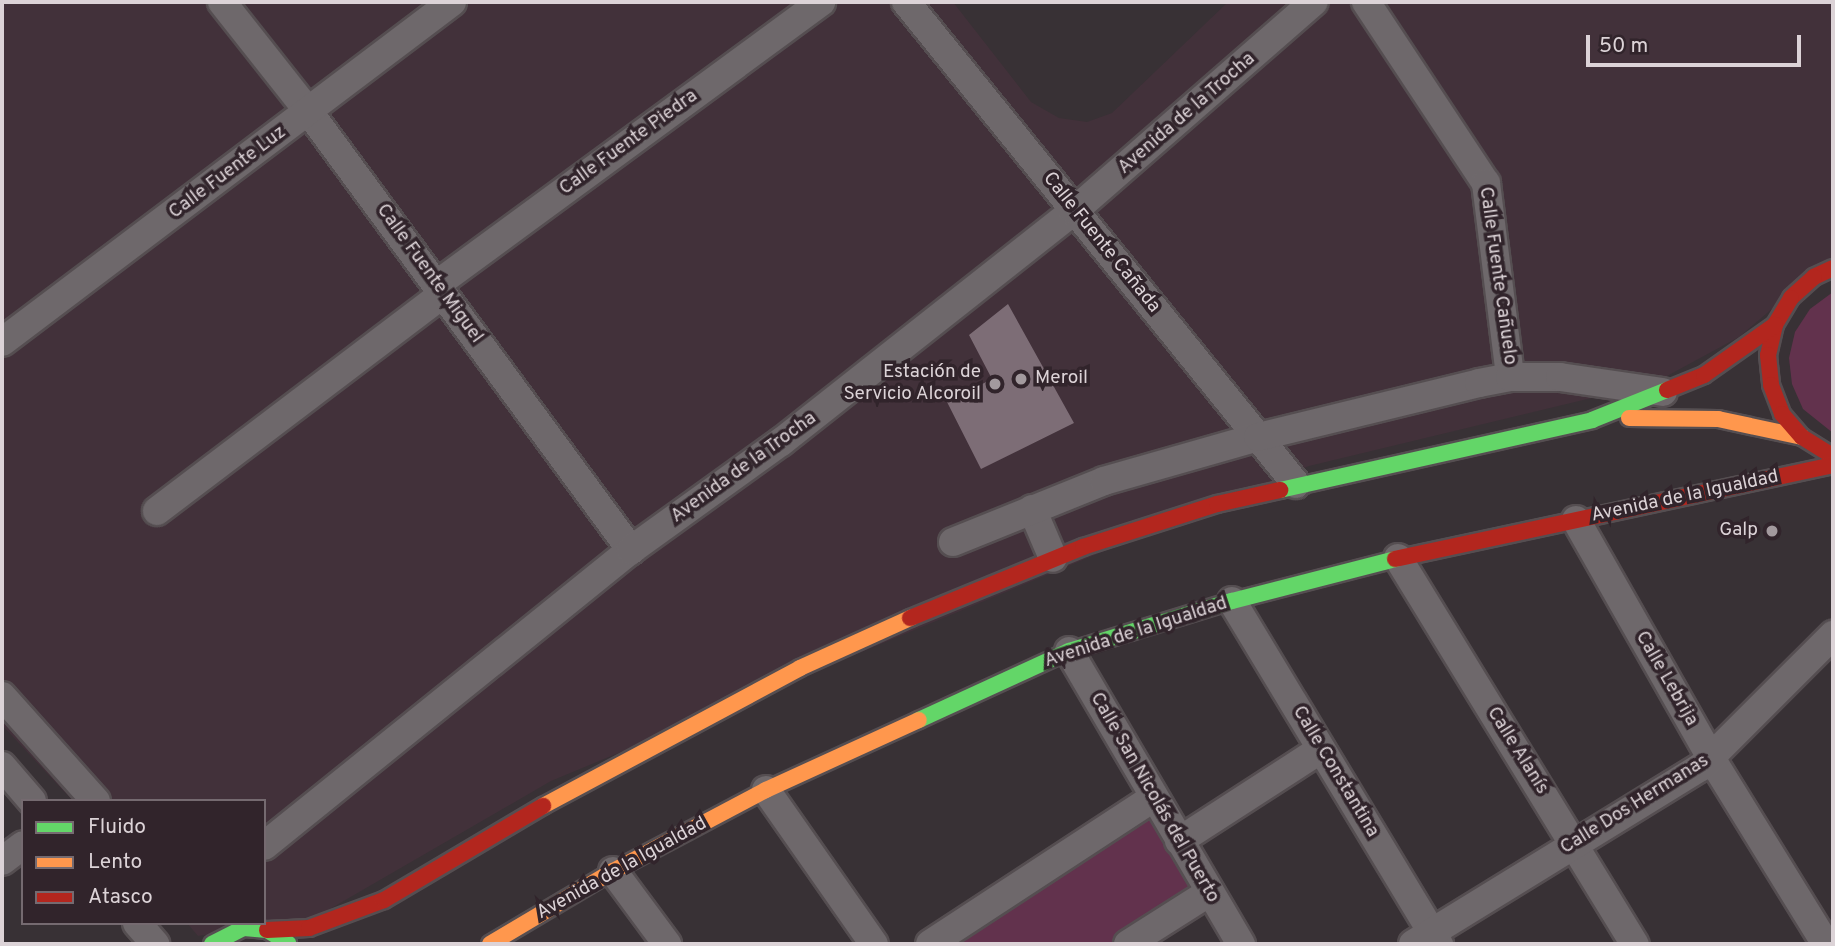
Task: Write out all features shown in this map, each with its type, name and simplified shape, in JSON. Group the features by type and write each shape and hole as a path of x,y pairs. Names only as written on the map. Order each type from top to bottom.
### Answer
{"street":[{"name":"Calle Fuente Miguel","path":"222,2 309,112 631,550"},
{"name":"Calle Fuente Luz","path":"2,342 452,2"},
{"name":"Calle Fuente Piedra","path":"157,512 440,289 821,2"},
{"name":"Calle Fuente Cañada","path":"906,2 1296,484"},
{"name":"Avenida de la Trocha","path":"266,844 631,550 792,433 1074,211 1314,2"},
{"name":"Calle Fuente Cañuelo","path":"1366,2 1486,183 1510,377"},
{"path":"1833,268 1814,277 1790,298 1775,325 1768,355 1771,385 1782,414 1802,437 1833,456"},
{"path":"233,931 309,928 384,900 510,824 800,668 1053,558 1166,520 1296,484 1592,420 1669,393 1704,375 1775,325"},
{"path":"953,542 1104,481 1258,437 1510,377 1598,380 1669,393"},
{"path":"1592,420 1673,416 1718,419 1802,437"},
{"name":"Avenida de la Igualdad","path":"490,944 613,871 766,790 1069,651 1232,601 1398,558 1833,465"},
{"path":"1032,509 1053,558"},
{"name":"Calle Lebrija","path":"1576,520 1817,940"},
{"name":"Calle Alanís","path":"1398,558 1634,944"},
{"name":"Calle Constantina","path":"1232,601 1321,749 1428,940"},
{"name":"Calle Dos Hermanas","path":"1428,940 1711,758 1833,635"},
{"name":"Calle San Nicolás del Puerto","path":"1069,651 1241,944"},
{"path":"2,696 94,799"},
{"path":"1179,841 1321,749"},
{"path":"2,766 30,799"},
{"path":"766,790 874,944"},
{"path":"930,944 1153,798"},
{"path":"2,861 21,847"},
{"path":"613,871 667,944"},
{"path":"1129,944 1210,892"},
{"path":"356,927 384,900"},
{"path":"139,925 155,944"},
{"path":"233,931 290,944"}],"shaded area":[{"path":"2,2 953,2 1031,102 1059,118 1087,122 1112,113 1228,2 1833,2 1833,257 1739,337 1654,383 1309,466 551,781 316,917 198,936 189,925 266,925 266,799 71,799 2,725"},
{"path":"1833,292 1833,433 1803,409 1792,384 1789,358 1795,332 1810,309"},
{"path":"1150,812 1196,889 1111,944 946,944"}],"building":[{"name":"Estación de Servicio Alcoroil","path":"1008,304 1074,423 981,469 947,402 992,379 969,335"}],"traffic: fast":[{"path":"1280,490 1592,420 1667,390"},
{"path":"919,720 1069,651 1232,601 1395,559"},
{"path":"212,944 244,928 267,930 288,943"}],"traffic: slow":[{"path":"1629,418 1718,419 1802,437"},
{"path":"543,806 800,668 910,618"},
{"path":"490,944 613,871 766,790 919,720"}],"traffic: jam":[{"path":"1833,268 1814,277 1791,298 1775,325 1768,355 1771,385 1782,414 1802,437 1833,456"},
{"path":"1667,390 1704,375 1775,325"},
{"path":"1395,559 1833,465"},
{"path":"910,618 1083,547 1217,504 1280,490"},
{"path":"267,930 309,928 384,900 543,806"}],"place":[{"name":"Meroil","path":"1021,379"},
{"name":"Estación de Servicio Alcoroil","path":"995,384"},
{"name":"Galp","path":"1772,531"}]}
